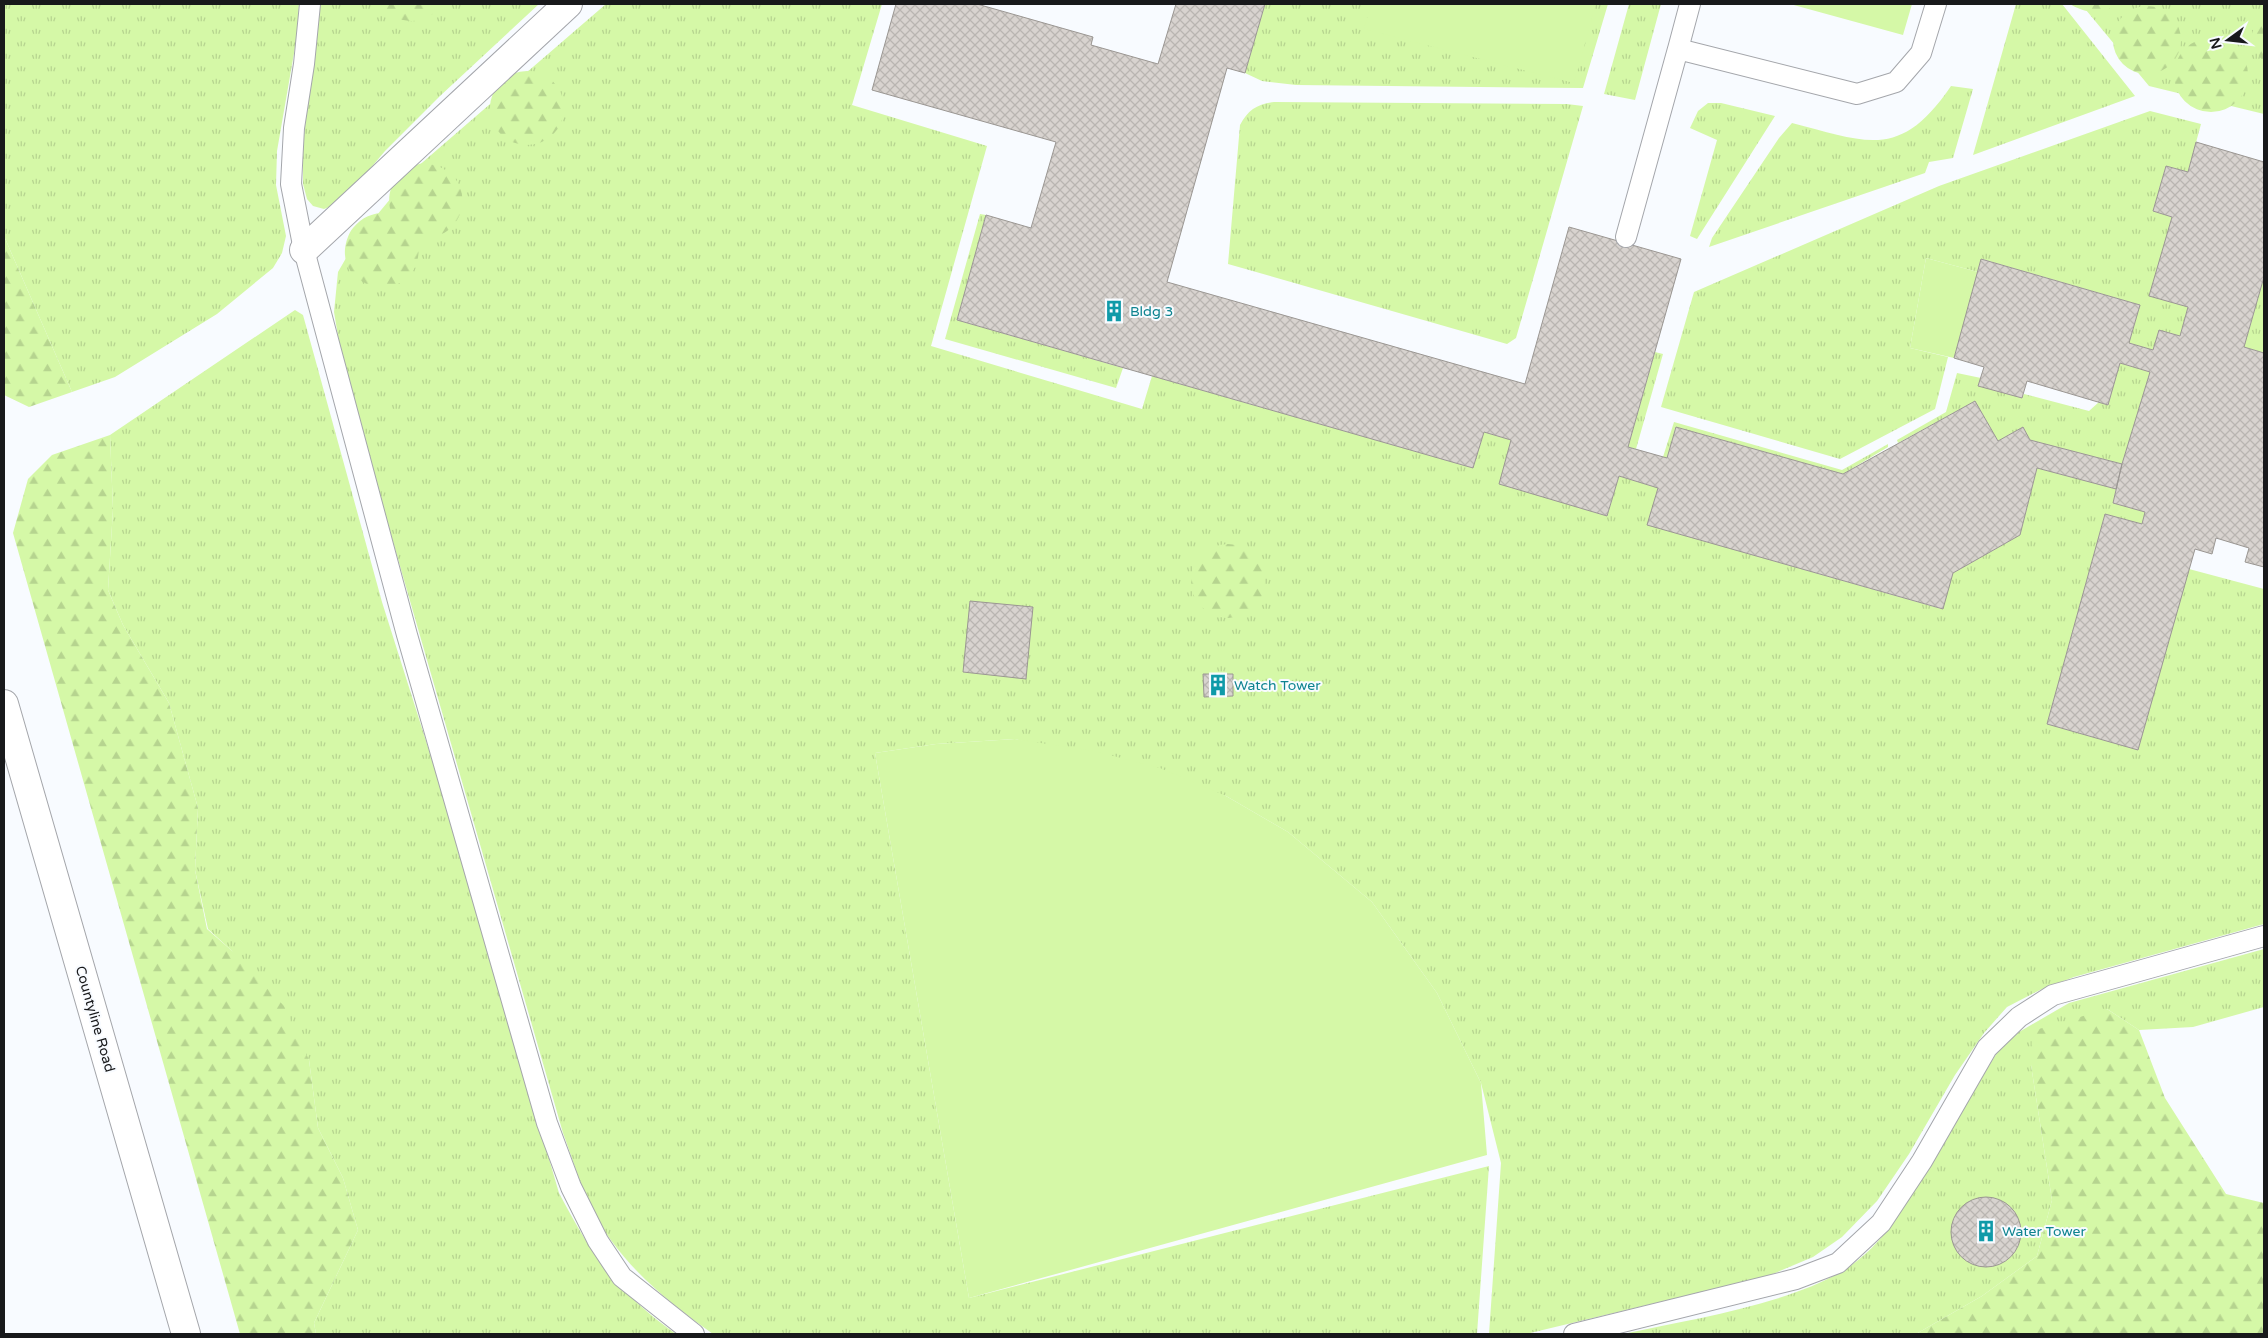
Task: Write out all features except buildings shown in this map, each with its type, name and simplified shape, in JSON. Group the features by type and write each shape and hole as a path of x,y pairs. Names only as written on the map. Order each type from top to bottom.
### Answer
{"street":[{"path":"304,250 568,4"},
{"name":"Countyline Road","path":"4,704 186,1334"}],"lane":[{"path":"310,4 304,64 294,128 291,184 304,250 407,635 547,1123 575,1196 598,1241 622,1277 694,1334"},
{"path":"1626,237 1690,4"},
{"path":"1678,49 1857,94 1896,82 1921,53 1936,4"},
{"path":"1574,1334 1796,1279 1838,1263 1881,1223 1922,1161 1987,1048 2019,1017 2053,995 2264,936"}],"green space":[{"path":"4,4 299,4 297,36 277,151 276,185 286,236 282,253 273,268 217,314 115,377 72,392 4,236"},
{"path":"318,4 539,4 440,96 385,151 342,202 324,209 313,206 307,199 303,184 303,145"},
{"path":"379,4 441,4 428,17 410,21 392,16"},
{"path":"606,4 882,4 852,105 987,146 931,346 1142,409 1152,376 1473,468 1484,432 1511,440 1500,484 1607,516 1619,476 1658,488 1648,525 1942,609 1953,573 2020,535 2037,468 2116,489 2113,503 2145,512 2142,524 2105,514 2047,724 2138,750 2189,569 2264,589 2264,924 2074,977 2040,990 2007,1007 1984,1033 1955,1075 1909,1154 1877,1201 1842,1237 1813,1257 1768,1276 1526,1334 1489,1334 1501,1163 1481,1083 1437,993 1372,902 1288,832 1226,796 1015,739 936,744 875,753 969,1298 1489,1166 1477,1334 713,1334 677,1307 627,1261 600,1225 579,1178 563,1133 381,500 341,354 334,312 338,272 357,239 416,168"},
{"path":"1265,4 1608,4 1583,88 1296,85 1262,81 1245,73"},
{"path":"1371,4 1596,4 1574,83 1364,29"},
{"path":"1629,4 1661,4 1635,100 1604,94"},
{"path":"1790,4 1912,4 1903,35"},
{"path":"2016,4 2062,4 2135,96 1973,155"},
{"path":"2070,4 2116,4 2111,8 2093,12"},
{"path":"2081,4 2264,4 2264,114 2149,86"},
{"path":"2147,6 2160,9 2171,16 2178,27 2181,40 2178,53 2171,64 2160,71 2147,74 2134,71 2123,64 2116,53 2113,40 2116,27 2123,16 2134,9"},
{"path":"2264,7 2264,62 2255,49 2253,34 2256,20"},
{"path":"2211,38 2232,44 2242,54 2248,75 2242,96 2232,106 2211,112 2190,106 2180,96 2174,75 2180,54 2190,44"},
{"path":"527,71 548,77 558,87 564,108 558,129 548,139 527,145 506,139 496,129 490,108 496,87 506,77"},
{"path":"1951,86 1973,89 1953,158 1929,162 1925,173 1709,247 1712,238 1779,138 1792,123 1841,136 1862,139 1880,140 1898,136 1915,126 1933,110"},
{"path":"1274,102 1567,104 1583,106 1516,338 1507,344 1228,264 1240,125 1246,115 1254,109 1263,104"},
{"path":"1708,103 1721,103 1775,116 1697,239 1690,236 1717,140 1690,128 1698,111"},
{"path":"2150,111 2201,124 2188,172 2166,166 2153,211 2172,217 2150,296 2188,307 2180,336 2159,330 2153,350 2129,343 2140,305 1982,259 1978,272 1926,258 1910,348 1948,357 1935,409 1840,459 1661,407 1694,292 1939,186"},
{"path":"423,163 442,168 455,178 461,191 462,206 458,219 448,230 435,237 418,237 418,259 410,275 398,284 384,287 369,284 356,277 347,265 345,249 351,230 365,218 380,213 391,213 390,195 395,181 406,170"},
{"path":"980,214 986,215 957,320 1123,368 1116,388 945,339"},
{"path":"4,236 72,392 29,407 4,395"},
{"path":"1926,258 1978,272 1954,358 1910,348"},
{"path":"2264,277 2264,353 2244,347"},
{"path":"295,310 303,315 382,602 439,782 559,1193 583,1236 622,1288 637,1303 676,1334 316,1334 314,1323 358,1230 343,1178 318,1128 309,1060 231,950 208,929 195,870 198,808 169,703 123,625 108,590 113,509 110,435"},
{"path":"1655,352 1663,354 1636,449 1628,447"},
{"path":"2120,363 2150,372 2122,464 2030,440 2023,427 1998,441 1975,401 1898,443 1897,440 1946,412 1957,373 1981,378 1979,386 2022,398 2024,394 2089,411 2099,402 2108,405"},
{"path":"1674,422 1842,470 1888,444 1888,447 1843,474 1676,427 1667,458 1663,457"},
{"path":"110,435 113,509 108,590 123,625 169,703 198,808 195,870 207,929 231,950 284,1006 309,1060 318,1128 343,1178 358,1230 314,1323 316,1334 240,1334 13,533 28,479 52,455"},
{"path":"1228,544 1249,550 1259,560 1265,581 1259,602 1249,612 1228,618 1207,612 1197,602 1191,581 1197,560 1207,550"},
{"path":"1015,739 1094,751 1160,768 1226,796 1288,832 1372,902 1437,993 1481,1083 1487,1155 969,1298 875,753 936,744"},
{"path":"2264,949 2264,1007 2193,1027 2139,1030 2107,1009 2031,1065 2052,1200 2037,1256 1982,1296 1916,1334 1623,1334 1764,1303 1817,1284 1841,1272 1857,1261 1885,1234 1908,1201 2000,1048 2019,1032 2069,1003"},
{"path":"2107,1009 2139,1030 2165,1098 2226,1194 2264,1203 2264,1334 1916,1334 1982,1296 2037,1256 2052,1200 2031,1065 2032,1031"}],"place":[{"name":"Bldg 3","path":"1114,311"},
{"name":"Watch Tower","path":"1218,685"},
{"name":"Water Tower","path":"1986,1231"}]}
